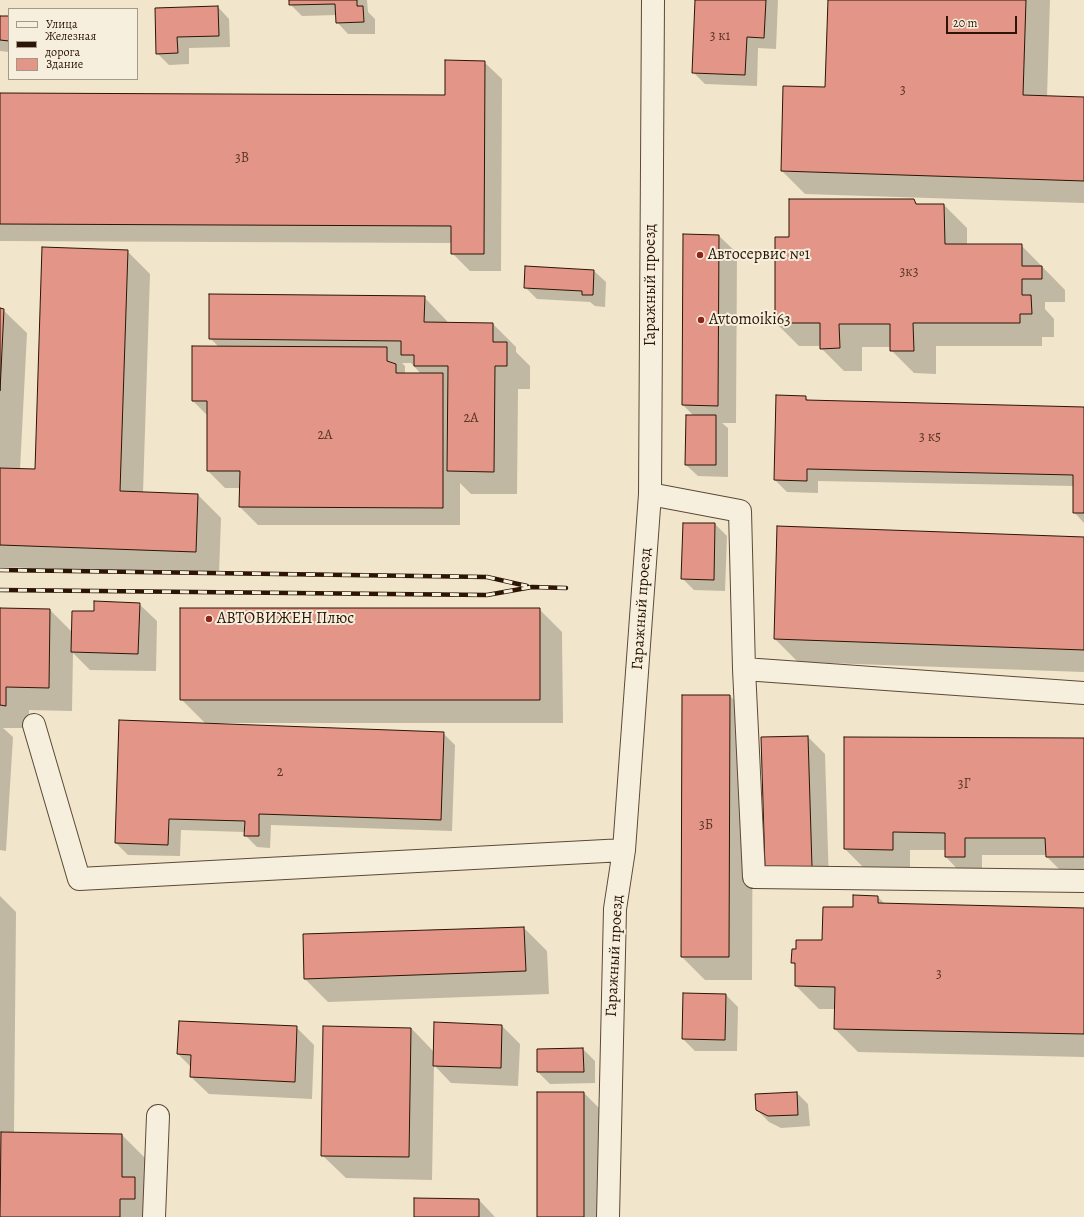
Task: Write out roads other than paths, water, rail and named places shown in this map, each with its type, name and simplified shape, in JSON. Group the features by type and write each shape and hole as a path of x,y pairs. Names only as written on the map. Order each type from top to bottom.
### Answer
{"street":[{"name":"Гаражный проезд","path":"608,1217 615,909 624,850 650,494 653,0"},
{"path":"650,494 740,512 744,669 754,876 1084,881"},
{"path":"744,669 1084,693"},
{"path":"34,725 80,878 624,850"},
{"path":"154,1217 158,1116"}],"railway":[{"path":"0,570 487,577 527,586"},
{"path":"0,590 487,595 532,587 566,588"}],"place":[{"name":"Автосервис №1","path":"700,255"},
{"name":"Avtomoiki63","path":"701,320"},
{"name":"АВТОВИЖЕН Плюс","path":"209,619"}]}
